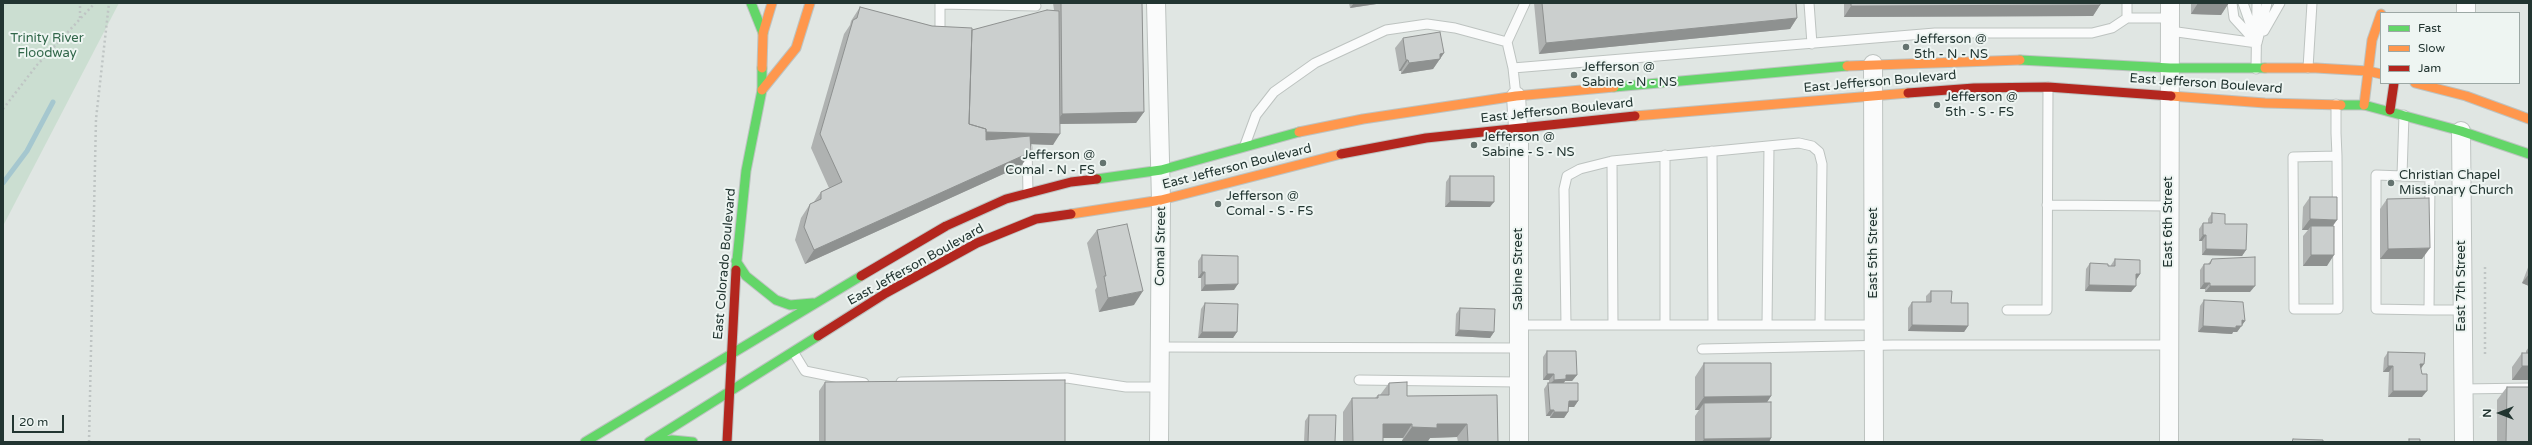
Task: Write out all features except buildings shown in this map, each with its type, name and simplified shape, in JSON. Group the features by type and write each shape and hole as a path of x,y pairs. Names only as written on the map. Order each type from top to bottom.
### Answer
{"main road":[{"path":"751,3 763,33"},
{"name":"East Colorado Boulevard","path":"727,442 730,393 730,353 736,261 746,171 762,90 763,33 772,3"},
{"name":"East Colorado Boulevard","path":"762,90 796,48 810,3"},
{"path":"2364,105 2372,40 2380,12"},
{"name":"East Jefferson Boulevard","path":"586,442 730,353 946,226 1006,199 1071,182 1161,170 1244,146 1363,119 1516,96 1873,64 2005,59 2068,61 2170,68 2308,68 2368,71 2380,74"},
{"path":"2390,110 2394,84"},
{"path":"2422,84 2466,90 2529,118"},
{"name":"East Jefferson Boulevard","path":"649,442 730,393 886,293 977,243 1036,219 1161,200 1340,154 1426,138 1518,127 1873,95 1974,88 2048,86 2265,102 2364,105 2390,110 2461,131 2529,154"},
{"path":"736,261 746,276 776,300 790,305 814,303"},
{"path":"657,442 672,440 693,442"}],"street":[{"name":"Comal Street","path":"1156,3 1161,170 1159,442"},
{"name":"East 6th Street","path":"2169,442 2170,17"},
{"name":"East 5th Street","path":"1873,64 1874,442"},
{"name":"Sabine Street","path":"1516,96 1518,127 1518,442"},
{"name":"East 7th Street","path":"2461,131 2464,442"}],"lane":[{"path":"940,29 940,3 1036,6"},
{"path":"1516,96 1513,68 1507,42 1525,3"},
{"path":"1809,3 1812,44"},
{"path":"2127,3 2127,18"},
{"path":"2232,3 2234,18 2258,43"},
{"path":"2243,3 2258,43"},
{"path":"2308,68 2312,3"},
{"path":"2256,69 2258,43 2257,4"},
{"path":"2258,43 2267,4"},
{"path":"2258,43 2280,4"},
{"path":"1513,68 1935,33 2092,33 2112,28 2127,18 2170,17 2258,43"},
{"path":"1244,146 1256,115 1274,92 1315,63 1386,30 1428,24 1455,28 1507,42"},
{"path":"2007,310 2047,310 2048,86"},
{"path":"2336,104 2337,156 2338,309 2294,309 2293,157 2337,156"},
{"path":"2402,175 2404,115"},
{"path":"1027,137 1028,193"},
{"path":"1566,326 1564,189 1567,176 1580,169 1612,161 1799,143 1812,146 1819,152 1822,164 1820,325"},
{"path":"1767,325 1769,146"},
{"path":"1712,151 1713,325"},
{"path":"1665,155 1665,325"},
{"path":"1612,161 1613,325"},
{"path":"2428,310 2430,176 2376,175 2376,309 2428,310 2463,310"},
{"path":"2047,205 2169,206"},
{"path":"1519,326 1874,325"},
{"path":"1702,349 1874,346 2170,345"},
{"path":"1160,347 1519,348"},
{"path":"794,352 806,372 856,383 872,382"},
{"path":"887,382 1067,378 1126,387 1159,387"},
{"path":"1359,380 1519,382"},
{"path":"2463,389 2529,388"}],"path":[{"path":"80,3 80,18"},
{"path":"3,109 37,65 95,3"},
{"path":"89,442 96,119 109,3"},
{"path":"2485,267 2485,354"}],"green space":[{"name":"Trinity River Floodway","path":"3,3 119,3 3,226"}],"waterway":[{"path":"3,183 27,151 53,102"}],"traffic: fast":[{"path":"751,3 763,33"},
{"path":"2020,60 2170,68 2265,68"},
{"path":"1614,87 1847,66"},
{"path":"736,270 746,171 762,90 762,68"},
{"path":"2341,105 2364,105 2461,131 2529,154"},
{"path":"1097,179 1161,170 1299,132"},
{"path":"736,261 746,276 776,300 790,305 813,303"},
{"path":"585,442 861,276"},
{"path":"649,442 818,336"},
{"path":"657,442 672,440 693,442"}],"traffic: slow":[{"path":"762,68 763,33 772,3"},
{"path":"762,90 796,48 810,3"},
{"path":"2364,105 2372,40 2380,17"},
{"path":"1847,66 2020,60"},
{"path":"2265,68 2316,68 2368,71 2380,74"},
{"path":"2419,84 2466,96 2529,119"},
{"path":"1299,132 1363,119 1516,96 1614,87"},
{"path":"1635,116 1908,93"},
{"path":"2171,96 2265,103 2341,105"},
{"path":"1071,214 1161,200 1341,154"}],"traffic: jam":[{"path":"2390,110 2394,84"},
{"path":"1908,93 1974,88 2048,87 2171,96"},
{"path":"1341,154 1426,138 1635,116"},
{"path":"861,276 946,226 1006,199 1071,182 1097,179"},
{"path":"818,336 886,293 977,243 1036,219 1071,214"},
{"path":"727,442 736,270"}],"place":[{"name":"Jefferson @ 5th - N - NS","path":"1906,47"},
{"name":"Jefferson @ Sabine - N - NS","path":"1574,75"},
{"name":"Jefferson @ 5th - S - FS","path":"1937,105"},
{"name":"Jefferson @ Sabine - S - NS","path":"1474,145"},
{"name":"Jefferson @ Comal - N - FS","path":"1103,163"},
{"name":"Christian Chapel Missionary Church","path":"2391,183"},
{"name":"Jefferson @ Comal - S - FS","path":"1218,204"}]}
